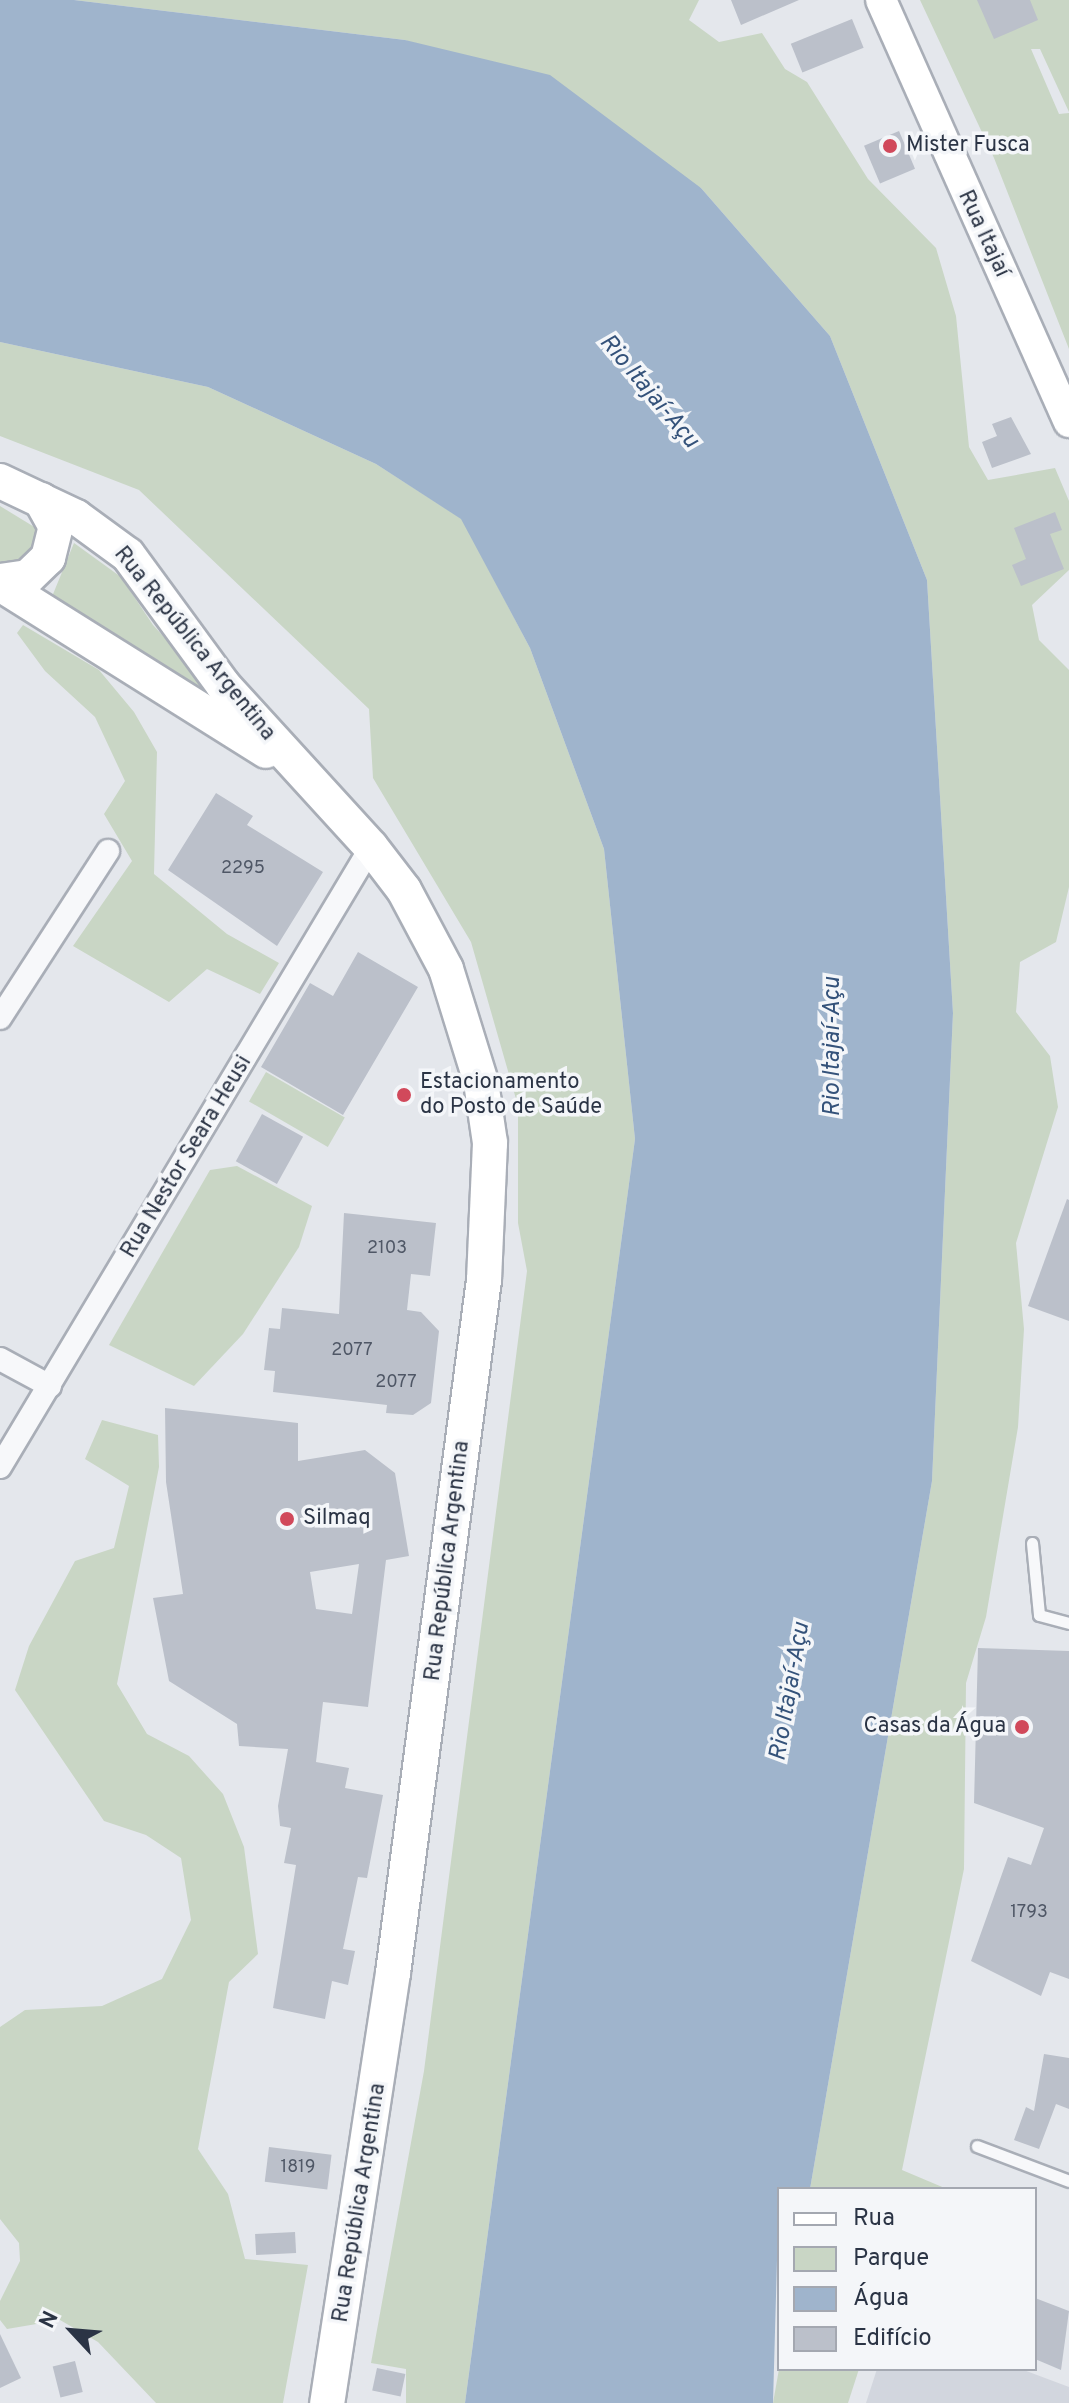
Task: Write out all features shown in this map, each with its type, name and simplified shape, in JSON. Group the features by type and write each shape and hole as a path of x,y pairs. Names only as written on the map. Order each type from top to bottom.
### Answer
{"main road":[{"name":"Rua Itajaí","path":"881,0 1069,422"},
{"name":"Rua República Argentina","path":"0,481 41,500 128,555 297,770 371,847 426,929 461,1007 481,1082 490,1200 398,1938 327,2403"},
{"path":"0,583 28,577 48,558 56,527 41,500"},
{"name":"Rua República Argentina","path":"0,583 297,770"}],"street":[{"name":"Rua Nestor Seara Heusi","path":"0,1467 371,847"},
{"path":"0,1018 108,851"},
{"path":"0,1359 50,1386"}],"lane":[{"path":"1032,1543 1039,1615 1069,1623"},
{"path":"977,2146 1069,2181"}],"shaded area":[{"path":"876,2371 1026,2371 1069,2387 1069,2403 866,2403"}],"green space":[{"path":"74,0 699,0 689,20 719,42 762,33 785,69 807,82 868,179 936,248 956,316 969,447 988,480 1055,468 1069,501 1069,570 1032,605 1039,640 1069,670 1069,887 1056,942 1020,962 1016,1012 1050,1056 1058,1107 1016,1243 1024,1329 1018,1427 986,1617 966,1683 964,1869 902,2170 942,2187 810,2187 932,1481 953,1013 927,580 830,336 701,188 405,40"},
{"path":"920,0 1069,0 1069,112 1040,49 1031,49 1059,114 1069,113 1069,349 994,158"},
{"path":"0,342 208,387 376,464 462,519 530,648 604,849 635,1139 465,2403 406,2403 406,2369 371,2363 424,2071 527,1271 518,1223 518,1106 471,942 373,778 369,709 139,490 0,436"},
{"path":"0,506 36,528 37,542 21,564 0,564"},
{"path":"74,543 121,577 153,625 230,709 51,599"},
{"path":"23,625 99,670 134,712 157,752 154,874 227,934 279,963 260,994 207,969 169,1002 73,946 132,861 104,814 125,781 95,717 45,671 17,633"},
{"path":"266,1072 345,1118 328,1147 249,1101"},
{"path":"237,1166 312,1206 299,1247 243,1334 194,1386 109,1345 210,1170"},
{"path":"102,1420 158,1435 159,1467 117,1684 147,1734 189,1756 223,1794 244,1847 258,1954 229,1982 198,2149 228,2194 245,2259 308,2265 283,2403 156,2403 98,2342 60,2320 7,2329 0,2320 0,2301 20,2261 19,2243 0,2219 0,2027 25,2010 102,2006 162,1979 191,1920 181,1858 146,1835 104,1821 15,1690 29,1646 75,1561 114,1548 129,1486 85,1459"},
{"path":"779,2371 858,2371 848,2403 773,2403"}],"water":[{"name":"Rio Itajaí-Açu","path":"0,0 74,0 405,40 550,75 701,188 830,336 927,580 953,1013 932,1481 810,2187 777,2187 773,2403 465,2403 635,1139 604,849 530,648 461,519 376,464 208,387 0,342"}],"building":[{"path":"731,0 799,0 741,25"},
{"path":"977,0 1030,0 1038,20 994,39"},
{"path":"852,19 864,48 802,72 791,44"},
{"path":"899,131 915,169 880,184 864,146"},
{"path":"1011,417 1031,454 992,468 982,442 997,436 992,424"},
{"path":"1055,512 1062,530 1050,534 1064,569 1021,586 1012,565 1026,559 1014,528"},
{"path":"216,793 253,816 247,825 323,872 277,946 168,870"},
{"path":"358,952 418,987 343,1115 261,1067 310,983 333,996"},
{"path":"262,1114 303,1137 277,1184 236,1161"},
{"path":"1069,1200 1069,1321 1028,1306"},
{"path":"344,1213 436,1223 430,1276 411,1274 407,1310 421,1312 439,1331 431,1403 413,1415 386,1413 387,1405 273,1392 275,1371 264,1370 269,1328 280,1329 282,1308 339,1314"},
{"path":"165,1408 298,1423 298,1461 365,1450 395,1473 409,1556 386,1560 368,1707 323,1702 316,1762 349,1768 345,1788 383,1795 367,1878 358,1877 343,1949 355,1951 348,1985 332,1981 325,2019 273,2008 296,1865 284,1863 291,1828 280,1826 278,1806 288,1749 239,1746 237,1724 169,1681 153,1598 183,1594 166,1482","holes":["359,1564 352,1614 316,1609 310,1572"]},
{"path":"978,1648 1069,1651 1069,1979 1050,1972 1041,1996 971,1961 1008,1857 1031,1865 1044,1828 974,1803"},
{"path":"1044,2054 1069,2058 1069,2109 1056,2104 1039,2149 1014,2140 1026,2107 1034,2111"},
{"path":"269,2147 332,2155 327,2189 265,2182"},
{"path":"295,2232 296,2253 256,2255 255,2234"},
{"path":"1037,2299 1069,2311 1061,2370 1037,2360"},
{"path":"0,2334 21,2378 0,2388"},
{"path":"75,2361 83,2392 60,2398 53,2367"},
{"path":"377,2368 405,2374 401,2397 372,2390"}],"place":[{"name":"Mister Fusca","path":"890,146"},
{"name":"Estacionamento do Posto de Saúde","path":"404,1095"},
{"name":"Silmaq","path":"287,1519"},
{"name":"Casas da Água","path":"1022,1727"}]}
